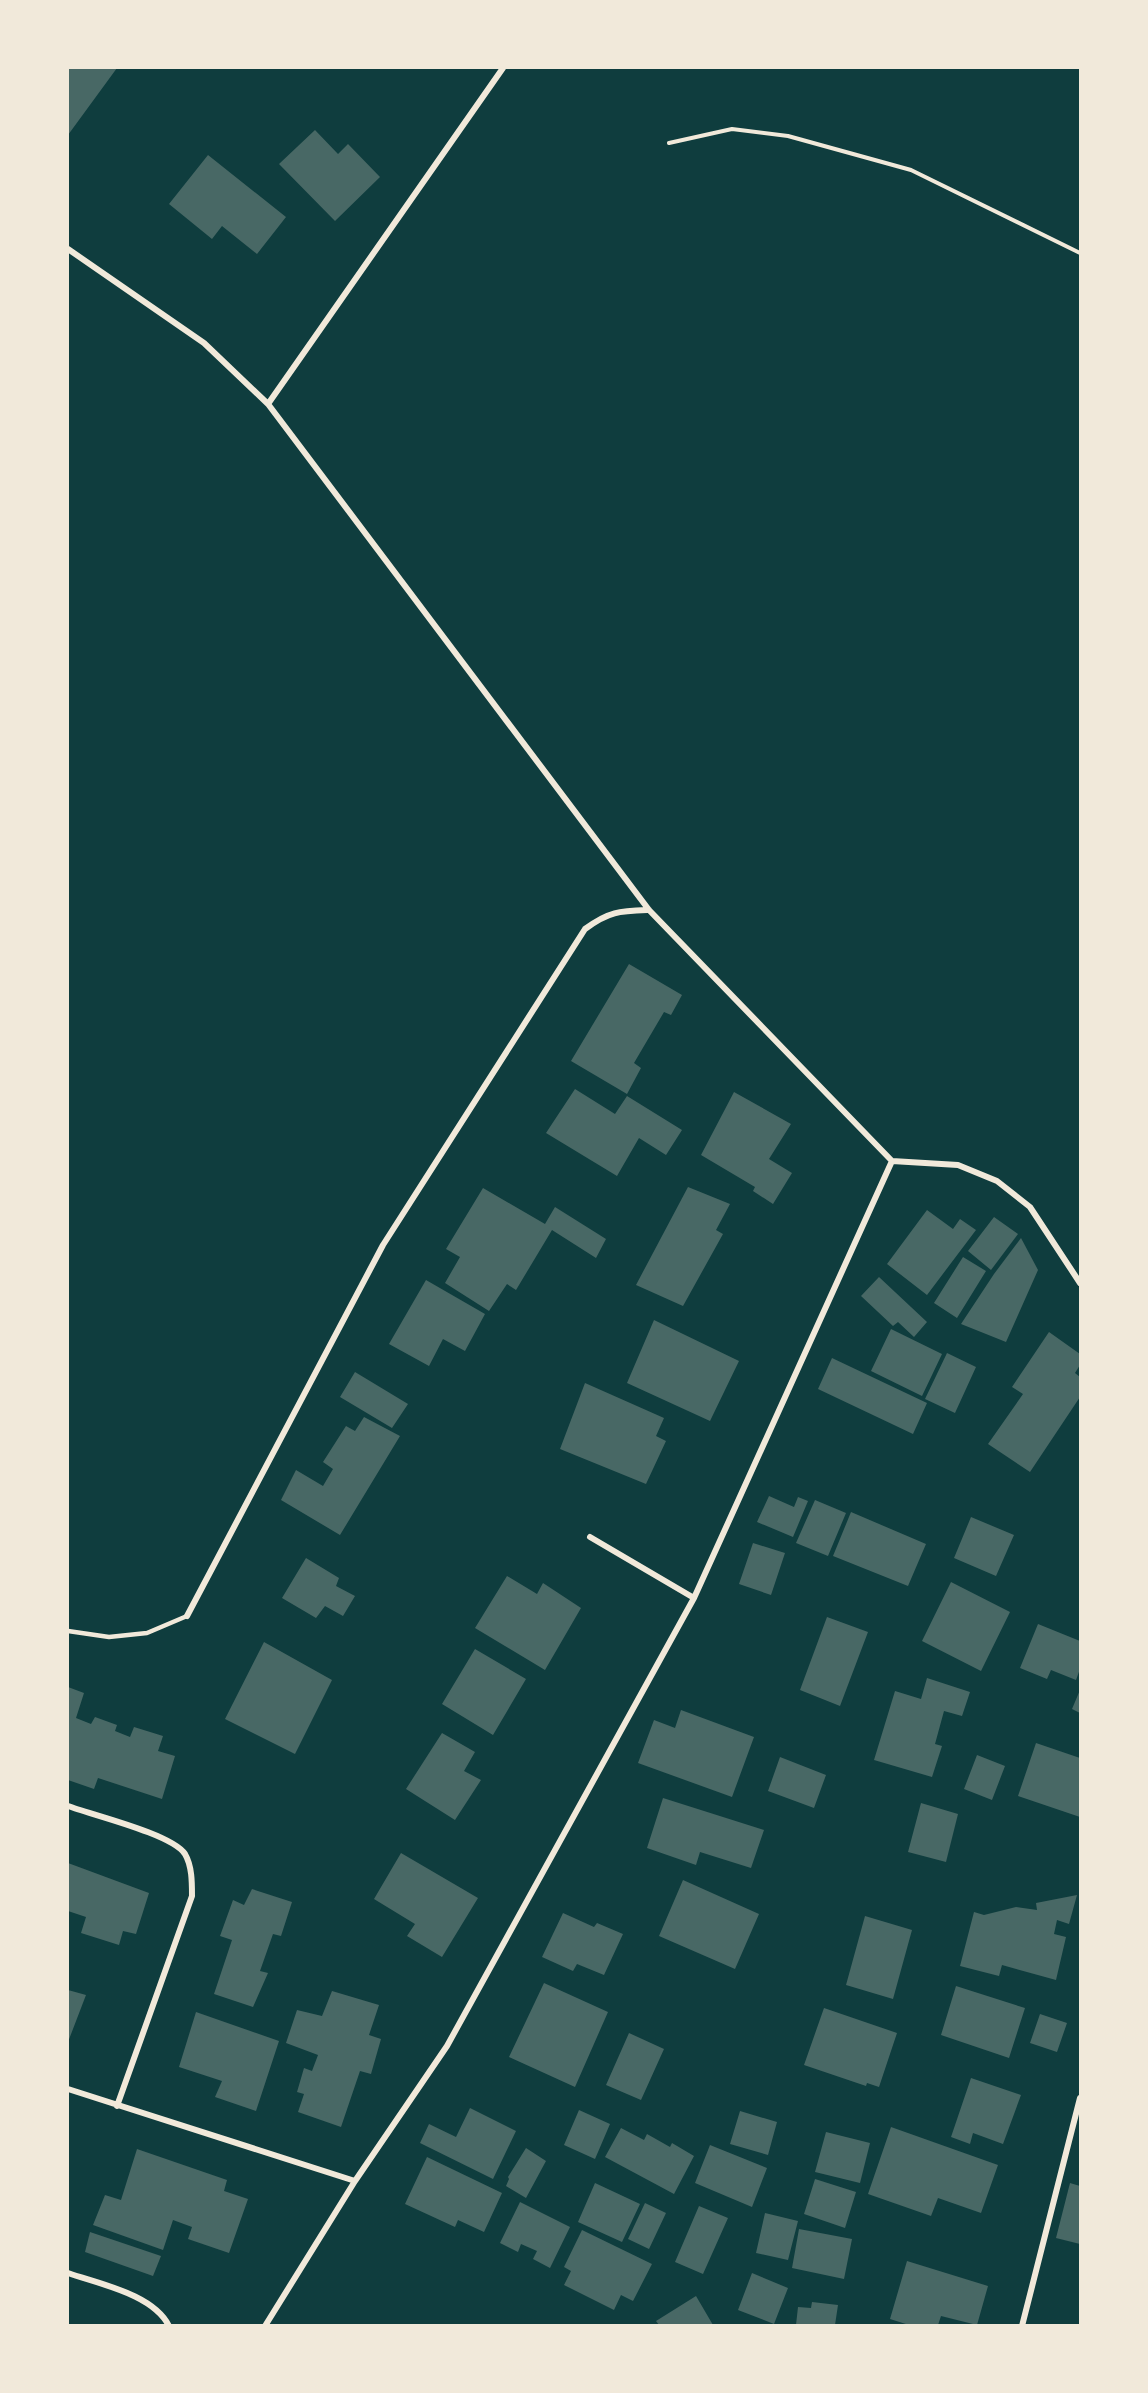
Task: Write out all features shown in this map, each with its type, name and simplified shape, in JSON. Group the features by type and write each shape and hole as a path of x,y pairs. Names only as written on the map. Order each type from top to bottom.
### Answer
{"street":[{"path":"268,404 503,68"},
{"path":"68,249 204,343 268,404 649,910 892,1161 958,1165 997,1181 1030,1207 1080,1283"},
{"path":"187,1616 383,1245 585,930 603,916 626,911 649,910"},
{"path":"265,2325 355,2181 447,2046 694,1598 892,1161"},
{"path":"590,1537 694,1598"},
{"path":"68,1806 166,1839 185,1854 192,1876 192,1896 117,2106"},
{"path":"68,2089 355,2181"},
{"path":"1022,2325 1080,2098"},
{"path":"68,2272 146,2300 166,2319 169,2325"}],"lane":[{"path":"68,1631 109,1637 147,1633 187,1616"}],"path":[{"path":"669,143 732,129 788,136 911,170 1080,253"}],"building":[{"path":"68,68 117,68 68,135"},
{"path":"315,130 338,154 348,144 380,177 335,221 279,164"},
{"path":"208,155 286,217 257,254 222,226 212,239 169,204"},
{"path":"629,964 682,995 671,1015 664,1012 634,1063 641,1068 627,1094 571,1061"},
{"path":"575,1089 615,1114 627,1096 682,1130 666,1155 639,1138 617,1176 546,1133"},
{"path":"734,1092 791,1124 769,1159 792,1173 773,1204 753,1191 755,1187 701,1155"},
{"path":"688,1187 730,1204 716,1230 723,1234 683,1306 636,1285"},
{"path":"483,1188 545,1224 555,1207 606,1239 596,1258 552,1230 516,1290 507,1284 489,1311 445,1283 460,1257 446,1249"},
{"path":"927,1210 953,1229 960,1219 976,1230 927,1295 887,1264"},
{"path":"994,1217 1018,1234 991,1270 968,1251"},
{"path":"1021,1238 1038,1270 1006,1342 961,1324"},
{"path":"963,1257 986,1271 957,1318 934,1303"},
{"path":"879,1277 927,1322 914,1337 898,1322 893,1326 861,1296"},
{"path":"426,1280 485,1314 465,1351 443,1339 429,1366 389,1344"},
{"path":"654,1320 739,1361 710,1421 627,1383"},
{"path":"891,1329 942,1354 922,1396 871,1371"},
{"path":"1049,1332 1080,1354 1080,1365 1075,1373 1080,1377 1080,1397 1030,1472 988,1444 1023,1394 1012,1387"},
{"path":"947,1353 976,1367 955,1413 925,1399"},
{"path":"832,1358 927,1403 913,1434 818,1389"},
{"path":"355,1372 408,1404 392,1428 340,1397"},
{"path":"585,1383 664,1418 656,1436 666,1441 646,1484 560,1449"},
{"path":"364,1417 400,1436 340,1535 281,1500 296,1470 323,1486 333,1469 323,1462 346,1426 355,1431"},
{"path":"769,1496 794,1507 798,1497 808,1501 793,1537 757,1522"},
{"path":"815,1500 846,1513 828,1556 796,1543"},
{"path":"851,1512 926,1544 908,1586 833,1556"},
{"path":"971,1517 1014,1535 996,1576 954,1558"},
{"path":"753,1543 785,1553 771,1595 739,1584"},
{"path":"306,1558 339,1578 336,1586 355,1596 343,1616 325,1606 316,1618 282,1598"},
{"path":"507,1576 537,1594 543,1583 581,1608 545,1670 475,1628"},
{"path":"951,1582 1010,1612 981,1671 922,1641"},
{"path":"827,1617 868,1632 840,1706 800,1690"},
{"path":"1038,1624 1080,1641 1080,1669 1076,1680 1051,1670 1047,1679 1020,1668"},
{"path":"264,1642 332,1680 295,1754 225,1719"},
{"path":"475,1649 526,1679 493,1735 442,1704"},
{"path":"927,1678 970,1692 962,1716 944,1711 935,1744 942,1746 932,1777 874,1760 895,1691 921,1699"},
{"path":"68,1687 84,1693 76,1718 91,1724 95,1717 117,1725 115,1731 130,1737 134,1727 163,1736 158,1751 175,1756 162,1799 98,1778 94,1789 68,1780"},
{"path":"1080,1690 1080,1713 1072,1709"},
{"path":"681,1710 754,1737 732,1797 638,1763 654,1720 675,1728"},
{"path":"442,1733 475,1752 464,1771 481,1780 455,1820 406,1789"},
{"path":"1036,1743 1080,1758 1080,1817 1018,1796"},
{"path":"977,1755 1005,1766 992,1800 964,1789"},
{"path":"780,1757 826,1775 814,1808 768,1791"},
{"path":"663,1798 764,1830 751,1868 700,1852 696,1865 647,1848"},
{"path":"921,1803 958,1814 946,1862 908,1852"},
{"path":"401,1853 478,1898 442,1957 407,1936 415,1924 374,1899"},
{"path":"68,1863 149,1893 136,1934 123,1931 119,1945 81,1933 86,1917 68,1911"},
{"path":"683,1880 759,1914 735,1969 659,1936"},
{"path":"252,1889 292,1902 281,1936 273,1934 260,1971 268,1973 253,2007 214,1994 232,1940 220,1936 233,1900 244,1905"},
{"path":"1077,1895 1069,1924 1057,1920 1054,1934 1066,1937 1056,1980 1002,1965 999,1976 960,1966 974,1912 984,1915 1016,1907 1037,1910 1036,1903"},
{"path":"563,1913 594,1927 597,1923 623,1934 604,1975 577,1964 573,1971 542,1957"},
{"path":"865,1916 912,1930 893,1999 846,1985"},
{"path":"544,1983 608,2012 575,2087 509,2057"},
{"path":"956,1986 1025,2008 1009,2058 941,2035"},
{"path":"68,1990 86,1995 68,2042"},
{"path":"332,1991 379,2005 369,2035 381,2039 371,2074 360,2071 341,2127 298,2112 304,2094 297,2092 304,2068 312,2071 318,2055 286,2043 297,2010 322,2016"},
{"path":"824,2008 897,2033 879,2087 867,2083 866,2086 804,2065"},
{"path":"196,2012 279,2041 256,2111 215,2097 222,2081 179,2067"},
{"path":"1040,2014 1067,2023 1057,2052 1030,2043"},
{"path":"629,2033 664,2049 641,2100 606,2085"},
{"path":"971,2078 1021,2095 1003,2144 973,2133 970,2144 951,2137"},
{"path":"470,2108 516,2131 493,2179 420,2143 429,2124 456,2137"},
{"path":"579,2110 610,2124 595,2159 564,2145"},
{"path":"740,2111 777,2122 768,2155 730,2144"},
{"path":"891,2127 998,2165 981,2213 938,2198 931,2216 868,2194"},
{"path":"621,2128 644,2140 647,2134 670,2147 672,2143 694,2156 674,2194 605,2157"},
{"path":"826,2132 870,2143 860,2183 815,2172"},
{"path":"710,2145 767,2168 752,2207 695,2183"},
{"path":"526,2148 546,2161 526,2198 506,2186 508,2177"},
{"path":"137,2149 227,2180 224,2191 248,2199 229,2253 188,2239 192,2227 173,2220 163,2250 93,2225 105,2195 121,2200"},
{"path":"427,2157 502,2193 484,2232 458,2220 455,2227 405,2204"},
{"path":"815,2179 856,2192 845,2228 804,2214"},
{"path":"595,2183 640,2204 622,2242 578,2222"},
{"path":"1070,2183 1080,2186 1080,2244 1056,2238"},
{"path":"520,2202 570,2227 550,2268 533,2259 537,2251 521,2244 518,2252 500,2243"},
{"path":"645,2203 666,2213 649,2249 628,2239"},
{"path":"699,2206 728,2218 703,2274 675,2262"},
{"path":"765,2213 798,2221 788,2260 756,2253"},
{"path":"799,2229 852,2239 844,2279 792,2268"},
{"path":"582,2230 652,2264 633,2301 621,2295 614,2310 564,2285 571,2271 564,2267"},
{"path":"90,2232 161,2256 153,2276 85,2252"},
{"path":"907,2261 988,2286 977,2325 941,2316 938,2325 909,2325 890,2319"},
{"path":"752,2273 788,2288 774,2324 738,2310"},
{"path":"696,2296 713,2325 659,2325 656,2321"},
{"path":"812,2302 838,2305 835,2325 796,2325 798,2307 811,2308"}]}
